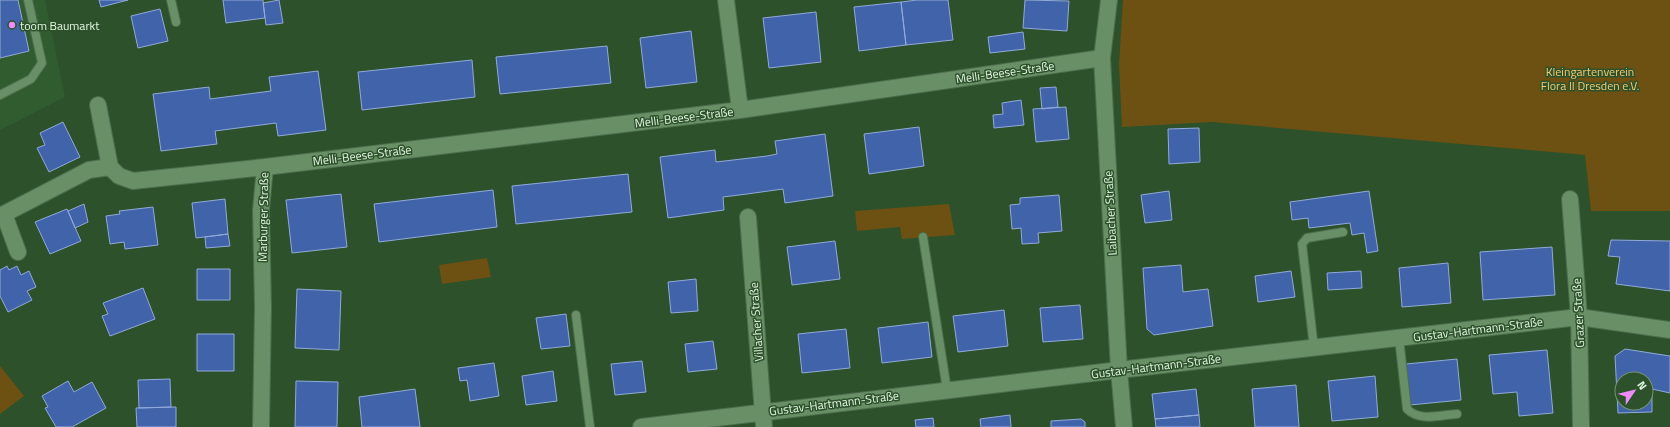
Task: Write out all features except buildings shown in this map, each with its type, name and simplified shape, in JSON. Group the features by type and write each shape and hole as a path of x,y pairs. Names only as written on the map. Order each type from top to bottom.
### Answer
{"street":[{"path":"726,0 740,110"},
{"name":"Laibacher Straße","path":"1109,0 1102,58 1119,370 1124,427"},
{"name":"Melli-Beese-Straße","path":"265,167 740,110 1102,58"},
{"path":"18,252 2,210 89,170 110,168 98,105"},
{"name":"Marburger Straße","path":"110,168 119,176 133,181 265,167 261,210 263,307 261,427"},
{"name":"Grazer Straße","path":"1570,199 1579,317 1581,427"},
{"name":"Villacher Straße","path":"748,217 764,419"},
{"name":"Gustav-Hartmann-Straße","path":"641,427 764,419 947,390 1579,317 1670,330"}],"lane":[{"path":"0,95 31,79 42,64 28,0"},
{"path":"170,0 176,22"},
{"path":"1314,348 1302,244 1306,238 1344,232"},
{"path":"923,237 947,390"},
{"path":"576,315 590,427"},
{"path":"1399,338 1407,409 1413,415 1420,417 1456,414"}],"shaded area":[{"path":"0,0 45,0 65,97 0,130"}],"green space":[{"name":"Kleingartenverein Flora II Dresden e.V.","path":"1123,0 1670,0 1670,211 1591,211 1585,155 1212,122 1122,127 1119,64"},
{"path":"949,204 955,235 902,239 900,227 857,231 855,211"},
{"path":"487,258 491,277 442,284 439,265"},
{"path":"0,366 24,396 0,414"}],"place":[{"name":"toom Baumarkt","path":"12,25"}]}
